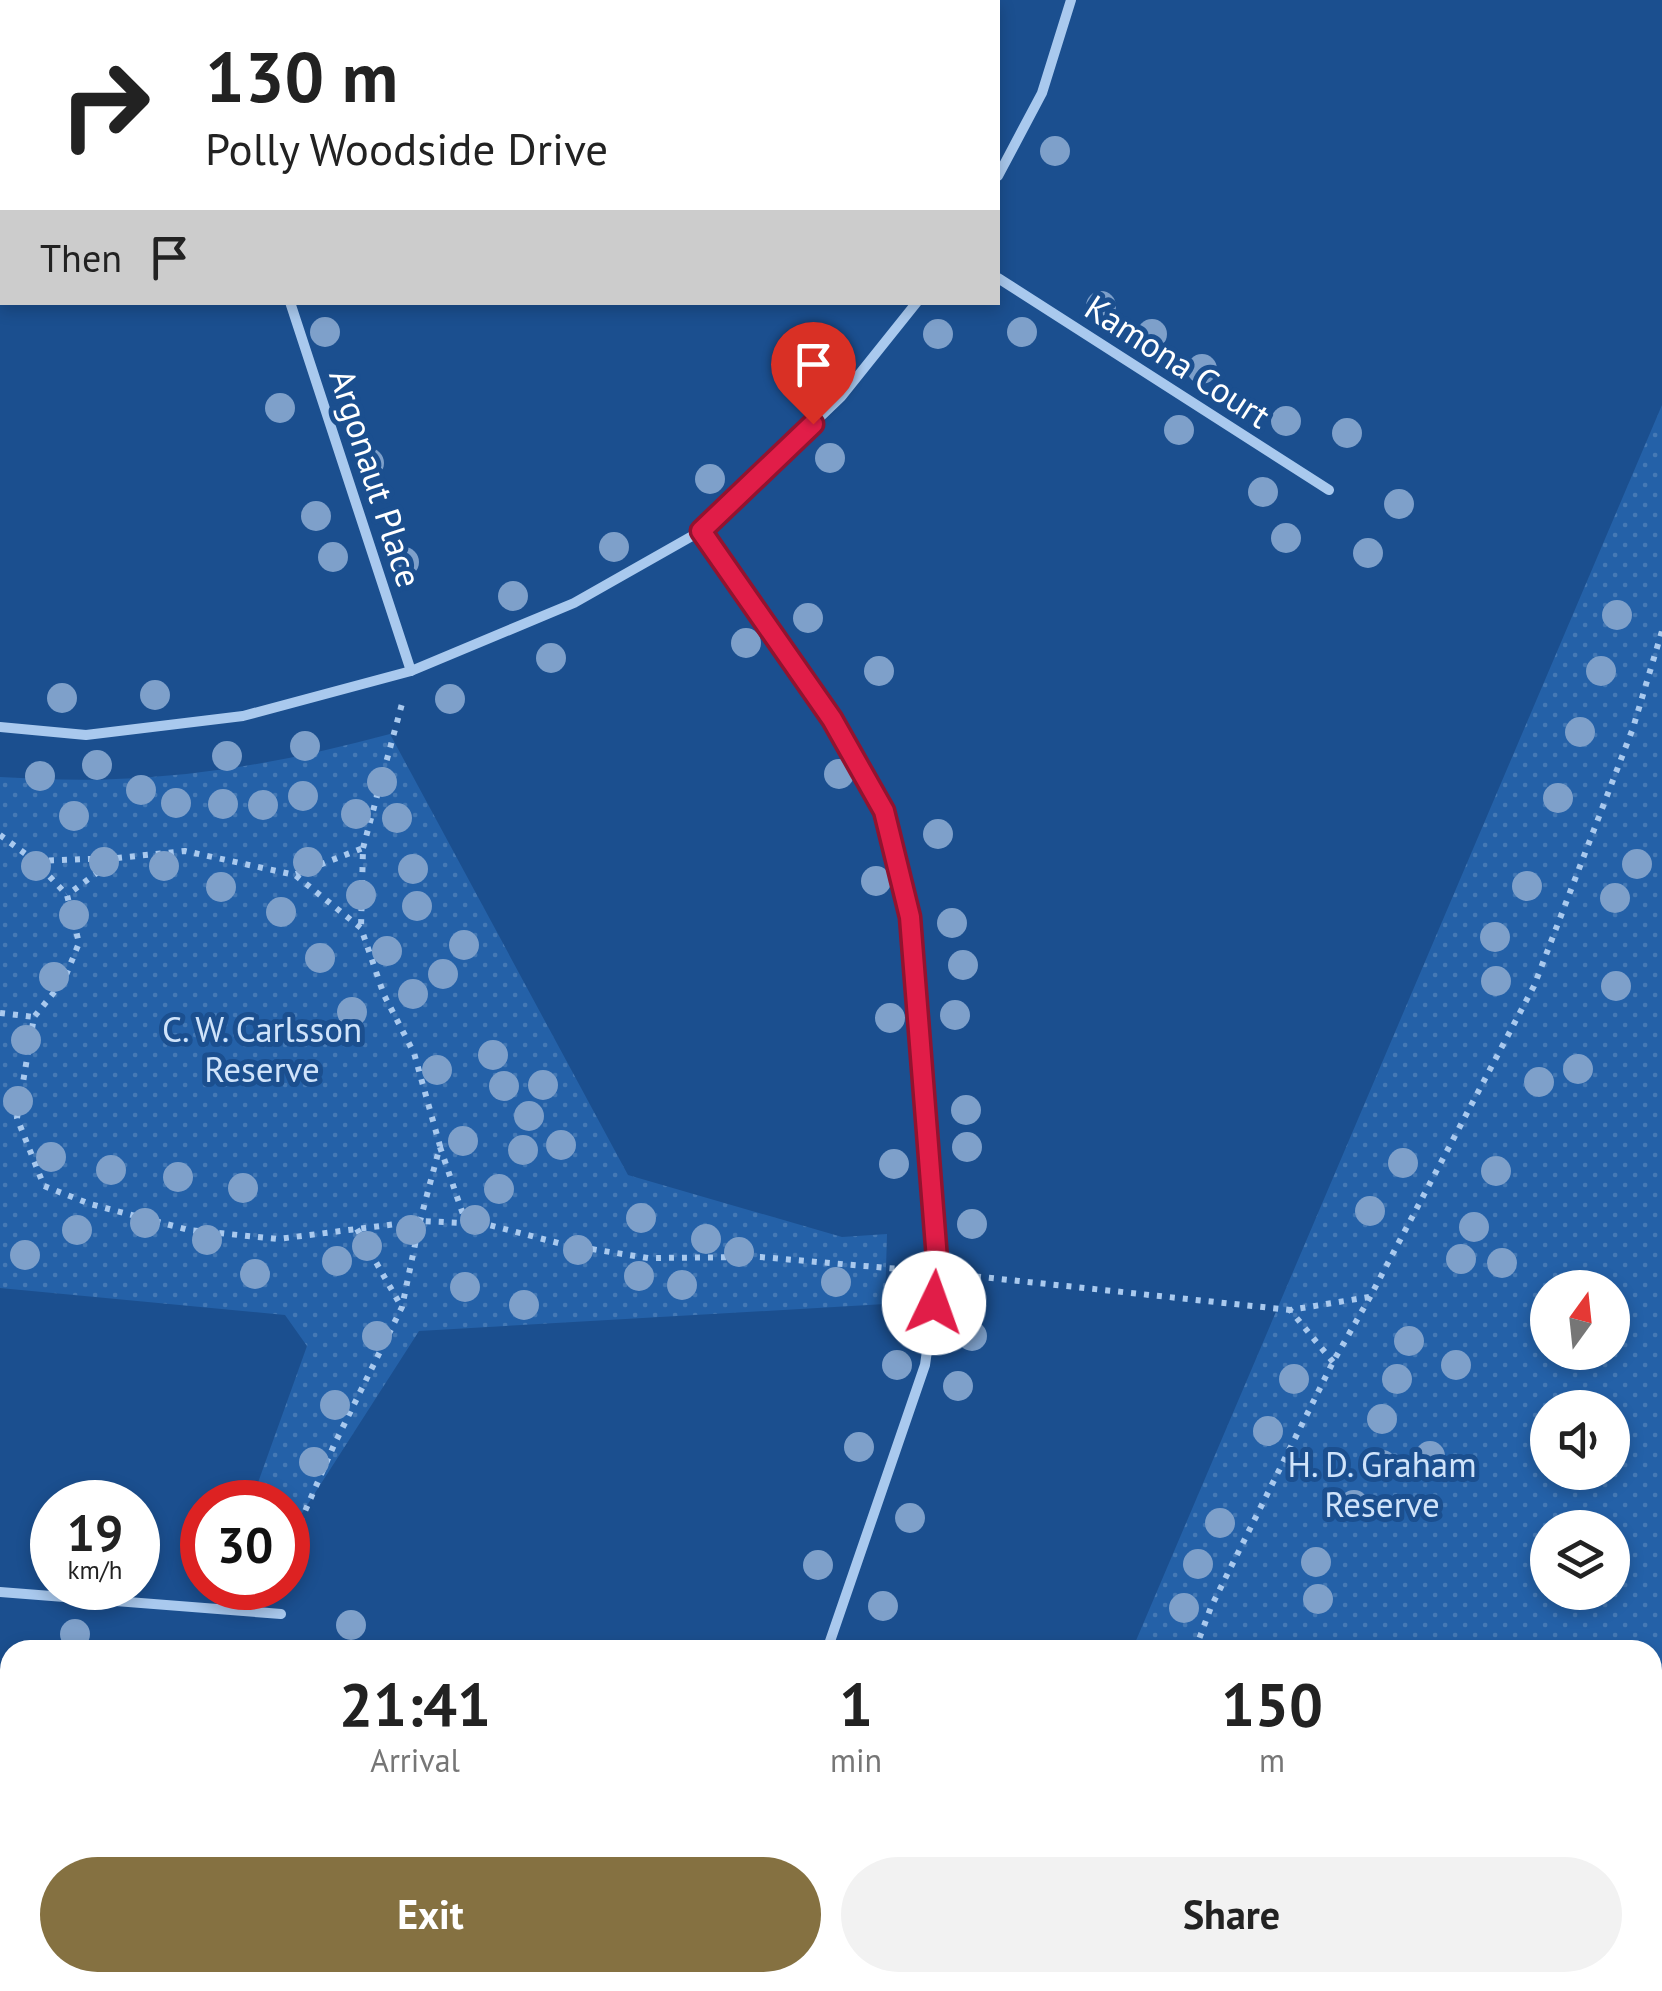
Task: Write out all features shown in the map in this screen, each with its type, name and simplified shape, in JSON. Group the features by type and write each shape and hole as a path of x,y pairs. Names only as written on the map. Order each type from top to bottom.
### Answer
{"street":[{"path":"1000,172 1042,93 1072,0"},
{"name":"Kamona Court","path":"1000,279 1329,490"},
{"name":"Argonaut Place","path":"291,305 411,671"},
{"path":"0,727 86,735 243,716 411,671 574,603 701,531 841,397 915,305"},
{"path":"701,531 832,719 884,811 910,917 938,1272 925,1366 830,1640"},
{"path":"0,1592 281,1614"}],"path":[{"path":"1199,1640 1211,1607 1333,1362 1534,986 1633,728 1662,631"},
{"path":"411,671 362,848 361,928 384,995 414,1054 466,1223"},
{"path":"0,835 35,861 67,895 78,944 64,980 34,1017 17,1118 44,1186 90,1204 190,1230 278,1239 420,1221 485,1224 566,1245 648,1258 760,1257 1290,1310 1370,1297"},
{"path":"295,875 362,848"},
{"path":"35,861 117,858 185,850 295,875 361,928"},
{"path":"67,895 117,858"},
{"path":"0,1012 34,1017"},
{"path":"310,1500 402,1307 440,1146"},
{"path":"357,1230 402,1307"},
{"path":"1290,1310 1333,1362"}],"green space":[{"name":"H. D. Graham Reserve","path":"1662,405 1662,1640 1136,1640"},
{"name":"C. W. Carlsson Reserve","path":"390,734 628,1175 842,1237 887,1234 885,1304 419,1331 310,1501 310,1480 259,1480 307,1346 285,1315 0,1288 0,777 151,777 220,770"}],"route":[{"path":"813,424 701,531 832,719 884,811 910,917 938,1272 934,1303"}]}
